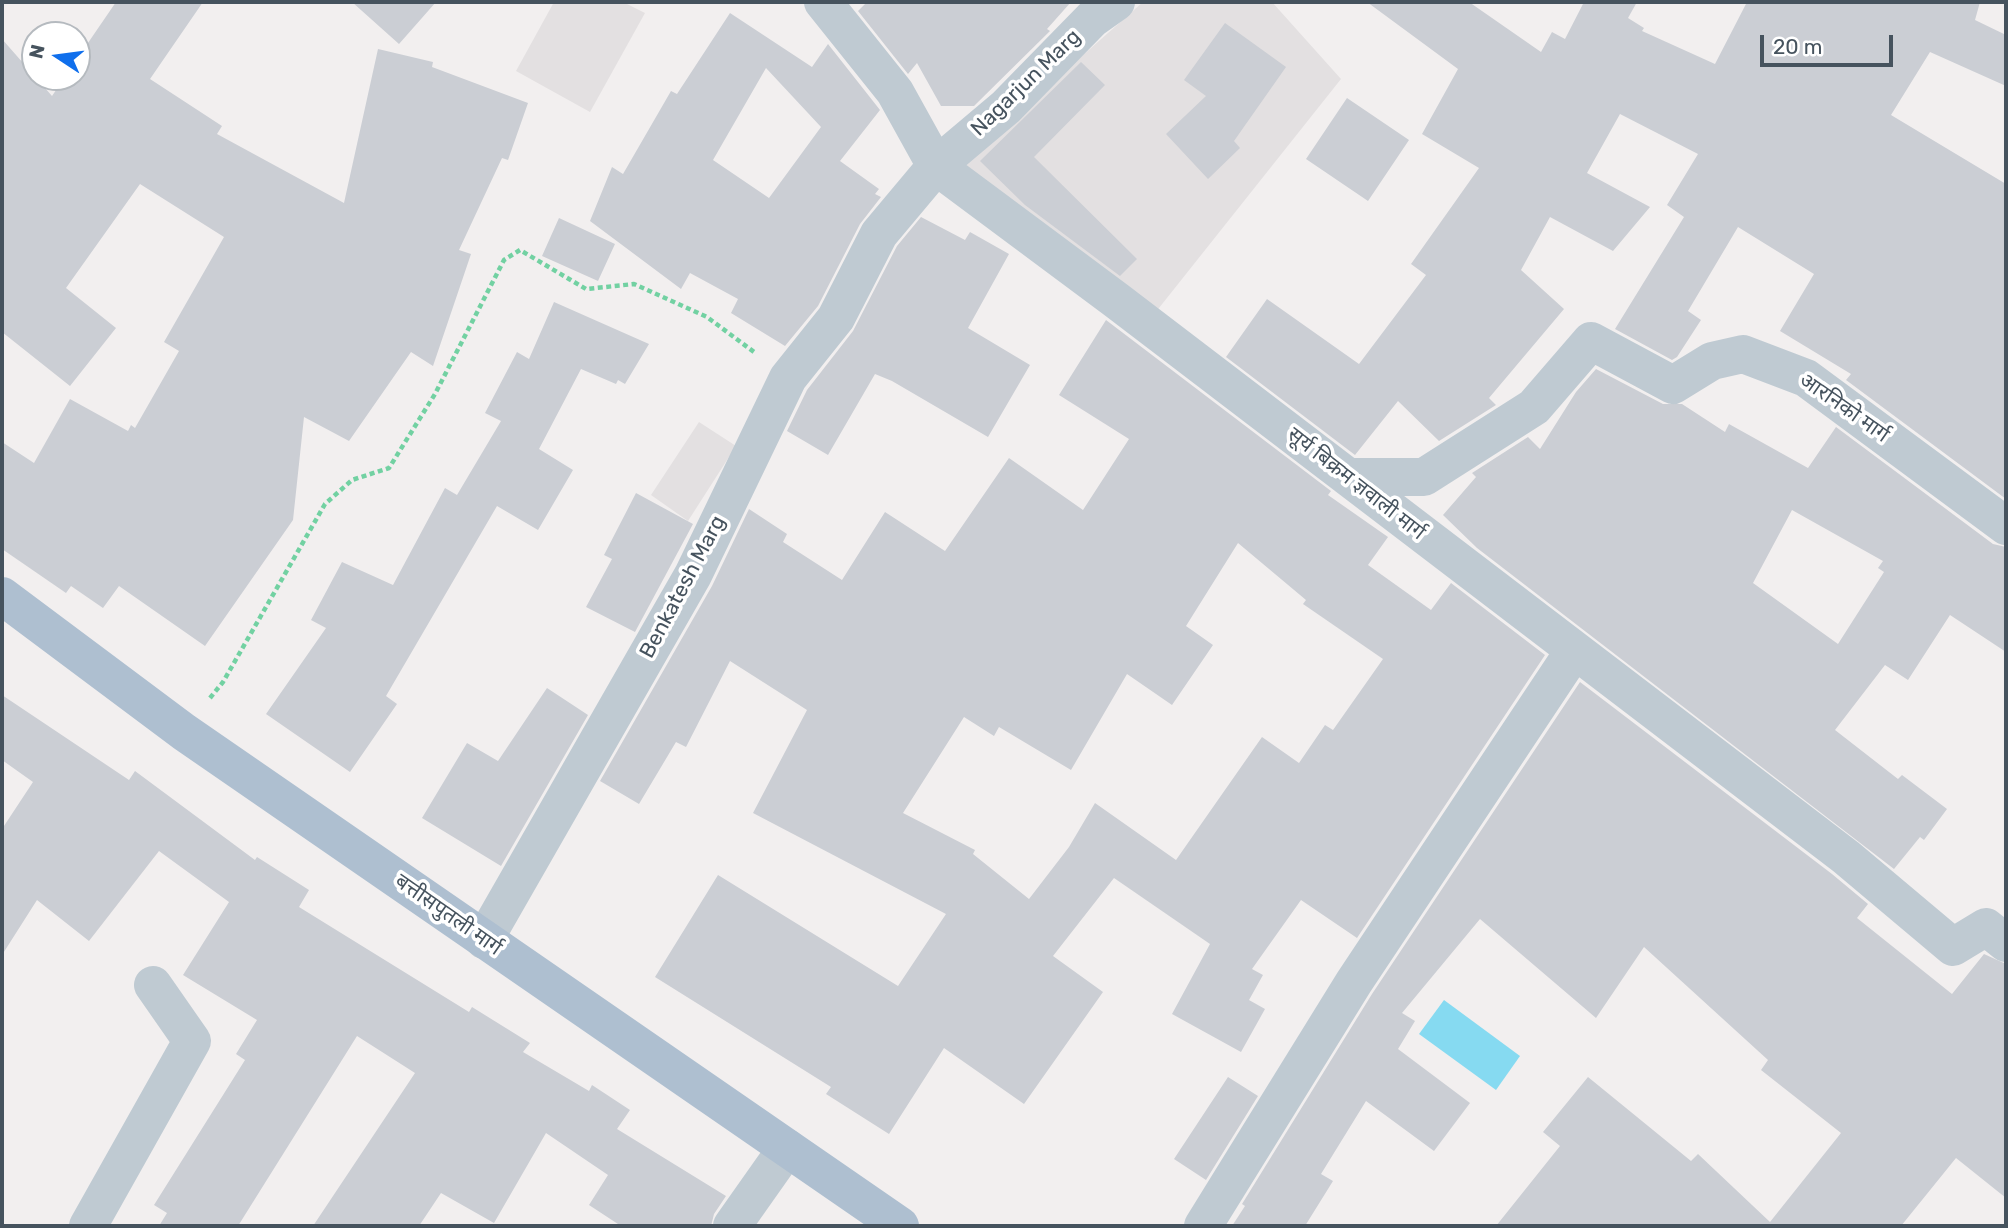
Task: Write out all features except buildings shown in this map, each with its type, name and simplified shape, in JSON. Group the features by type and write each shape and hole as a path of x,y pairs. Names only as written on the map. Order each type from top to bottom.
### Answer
{"main road":[{"name":"बत्तीसपुतली मार्ग","path":"2,596 184,732 900,1226"}],"street":[{"path":"823,2 895,92 936,166"},
{"name":"Nagarjun Marg","path":"936,166 1006,107 1092,19 1116,2"},
{"name":"Benkatesh Marg","path":"484,940 693,575 788,378 836,318 879,234 936,166"},
{"name":"सूर्य बिक्रम ज्ञवाली मार्ग","path":"936,166 1846,856 1953,947 1986,927 2006,943"},
{"name":"आरनिको मार्ग","path":"1349,477 1424,477 1534,407 1591,341 1673,385 1712,361 1744,354 1807,378 2006,526"},
{"path":"1203,1226 1362,971 1574,651"},
{"path":"88,1226 191,1041 153,985"},
{"path":"732,1226 787,1148"}],"path":[{"path":"184,732 223,682 326,503 352,480 389,468 435,394 504,260 520,250 586,289 634,284 707,317 788,378"}],"shaded area":[{"path":"554,2 623,2 645,13 590,112 516,71"},
{"path":"1143,2 1272,2 1341,79 1155,313 960,164"},
{"path":"699,422 736,446 688,521 651,495"}],"water":[{"path":"1444,1000 1520,1056 1496,1090 1419,1034"}]}
